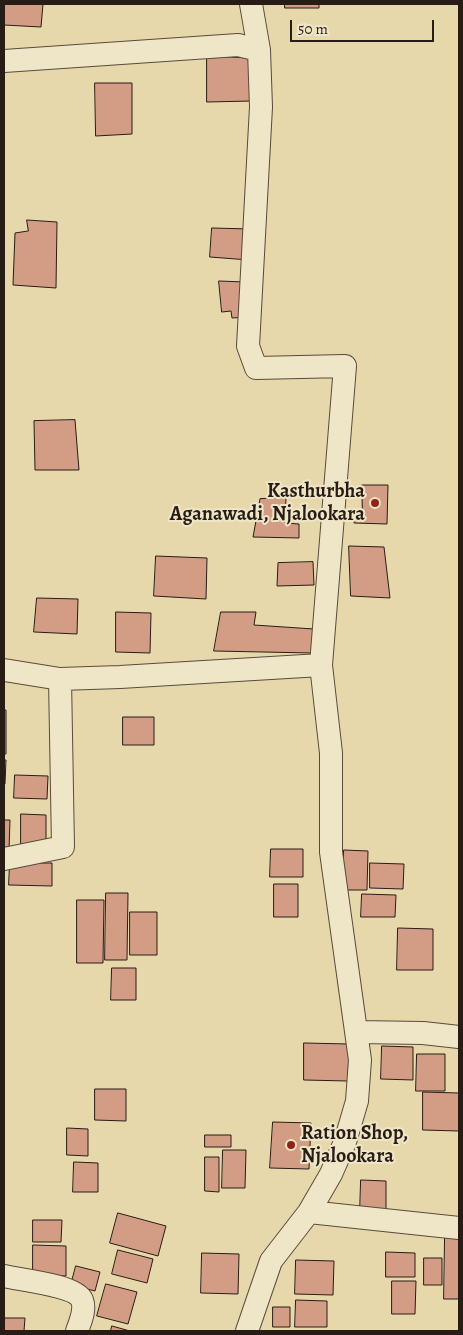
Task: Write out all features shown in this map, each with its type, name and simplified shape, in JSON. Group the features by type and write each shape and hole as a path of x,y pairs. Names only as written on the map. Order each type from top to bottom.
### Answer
{"street":[{"path":"247,1331 271,1261 309,1212 331,1174 345,1142 357,1101 360,1060 331,852 331,753 321,665 345,366 256,368 248,346 261,107 259,50 250,4"},
{"path":"4,61 238,44 259,50"},
{"path":"4,670 60,679 321,665"},
{"path":"4,859 63,847 60,679"},
{"path":"357,1032 422,1033 459,1037"},
{"path":"309,1212 459,1228"},
{"path":"4,1276 65,1288 78,1294 82,1301 83,1312 77,1331"}],"building":[{"path":"4,4 43,4 41,27 4,25"},
{"path":"285,4 319,4 319,8 285,8"},
{"path":"207,56 252,58 252,101 207,102"},
{"path":"95,83 132,83 132,134 96,136"},
{"path":"27,220 57,222 56,288 13,285 15,233 28,231"},
{"path":"212,228 251,229 249,260 210,257"},
{"path":"219,281 246,282 247,317 232,318 231,311 222,312"},
{"path":"75,420 79,470 35,470 34,421"},
{"name":"Kasthurbha Aganawadi, Njalookara","path":"362,485 388,485 387,524 354,523 355,510 362,510"},
{"path":"286,498 285,523 299,524 299,538 253,537 260,499"},
{"path":"349,546 384,547 390,598 351,596"},
{"path":"156,556 207,558 206,599 154,596"},
{"path":"313,562 314,585 277,586 278,563"},
{"path":"37,598 78,599 77,634 34,632"},
{"path":"116,612 151,613 150,653 116,652"},
{"path":"221,612 256,612 254,625 314,629 312,653 214,651"},
{"path":"4,710 6,710 6,754 4,754"},
{"path":"123,717 154,717 154,745 123,745"},
{"path":"4,760 6,760 5,784 4,784"},
{"path":"15,775 48,776 47,799 14,798"},
{"path":"21,814 46,815 46,849 21,849"},
{"path":"4,820 10,820 9,850 4,850"},
{"path":"271,849 303,849 303,877 270,877"},
{"path":"344,850 368,851 367,890 343,890"},
{"path":"10,863 52,863 52,886 9,885"},
{"path":"370,863 404,864 403,889 370,888"},
{"path":"274,884 298,884 298,917 274,917"},
{"path":"106,893 128,893 127,960 105,960"},
{"path":"362,894 396,895 395,917 361,917"},
{"path":"77,900 104,900 103,963 77,963"},
{"path":"130,912 157,912 157,955 130,955"},
{"path":"398,928 433,929 433,970 397,970"},
{"path":"112,968 136,968 136,1000 111,1000"},
{"path":"304,1043 349,1044 348,1081 304,1080"},
{"path":"382,1046 413,1047 413,1080 381,1079"},
{"path":"417,1054 445,1054 445,1091 416,1091"},
{"path":"95,1089 126,1089 126,1121 95,1120"},
{"path":"423,1092 459,1093 459,1131 423,1130"},
{"name":"Ration Shop, Njalookara","path":"273,1122 311,1123 309,1169 270,1168"},
{"path":"67,1128 88,1129 88,1156 67,1155"},
{"path":"205,1135 231,1135 231,1147 205,1147"},
{"path":"223,1150 246,1150 245,1188 222,1188"},
{"path":"205,1157 219,1157 219,1192 205,1191"},
{"path":"74,1162 98,1163 98,1192 73,1192"},
{"path":"361,1180 386,1181 386,1214 360,1213"},
{"path":"118,1213 166,1226 158,1256 110,1243"},
{"path":"33,1220 62,1220 61,1242 33,1242"},
{"path":"445,1235 459,1235 459,1299 444,1299"},
{"path":"33,1245 66,1246 66,1276 33,1275"},
{"path":"118,1250 153,1259 147,1283 112,1274"},
{"path":"386,1252 415,1253 415,1277 386,1277"},
{"path":"202,1253 239,1254 238,1294 201,1293"},
{"path":"424,1258 442,1258 442,1285 424,1285"},
{"path":"296,1260 334,1261 333,1295 295,1294"},
{"path":"76,1266 100,1272 95,1291 71,1285"},
{"path":"392,1281 416,1281 415,1314 392,1314"},
{"path":"106,1284 137,1292 128,1324 97,1316"},
{"path":"296,1300 327,1301 327,1327 295,1327"},
{"path":"273,1307 290,1307 290,1327 273,1327"},
{"path":"4,1318 25,1318 24,1331 4,1331"},
{"path":"112,1326 130,1331 111,1331"}],"place":[{"name":"Kasthurbha Aganawadi, Njalookara","path":"375,503"},
{"name":"Ration Shop, Njalookara","path":"291,1145"}]}
